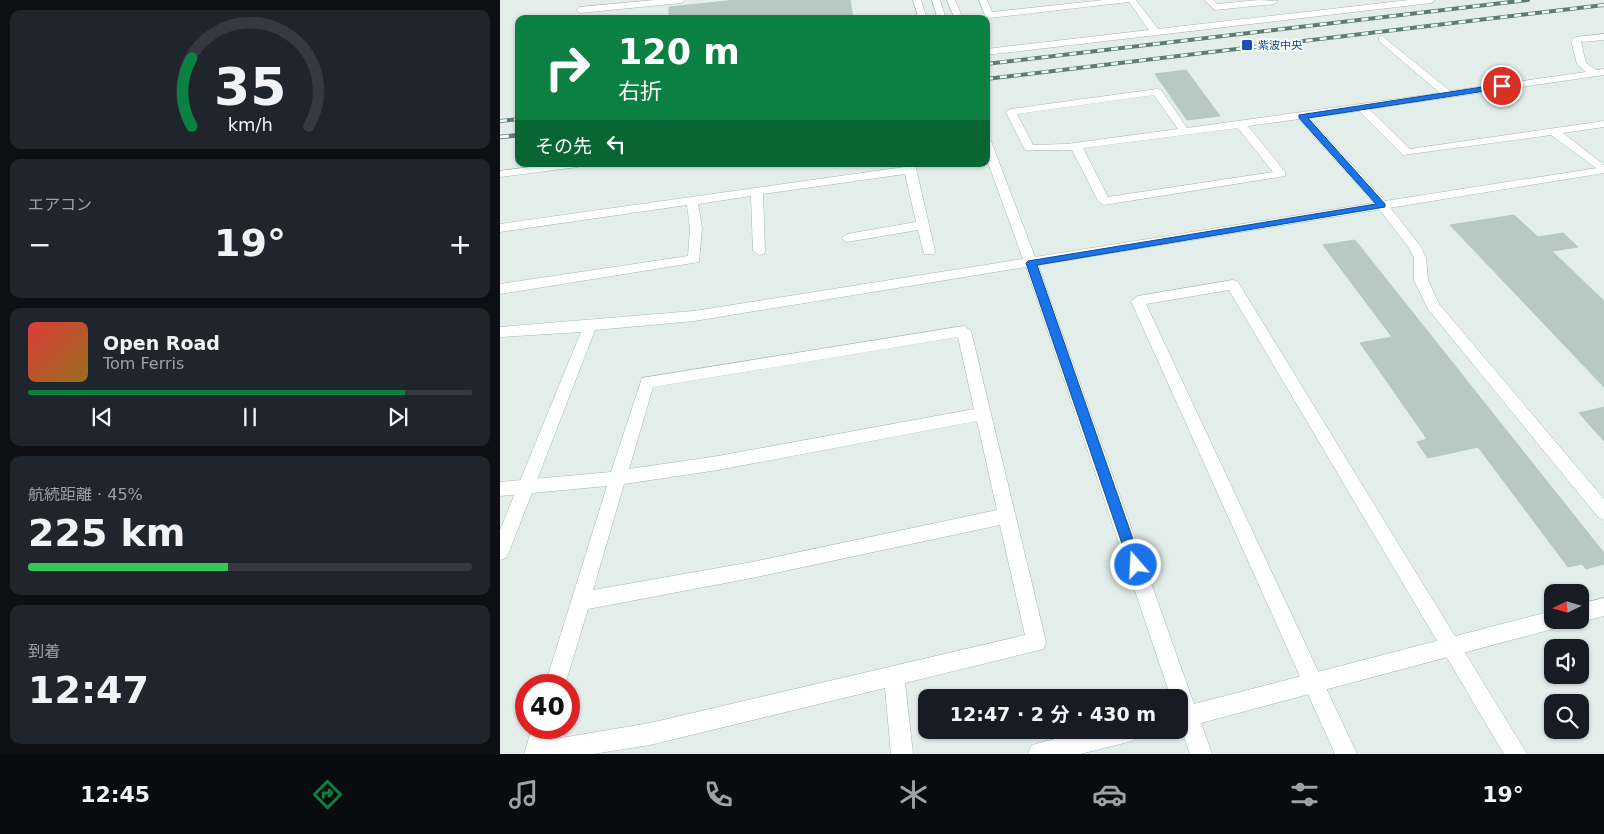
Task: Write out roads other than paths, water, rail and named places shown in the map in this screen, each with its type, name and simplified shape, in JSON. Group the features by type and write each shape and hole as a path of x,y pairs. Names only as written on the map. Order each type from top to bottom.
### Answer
{"street":[{"path":"580,10 681,0"},
{"path":"917,0 922,15"},
{"path":"936,0 941,15"},
{"path":"951,0 957,15"},
{"path":"983,0 990,14 1055,4 1130,0 1156,33"},
{"path":"1208,0 1215,7 1274,1 1290,17"},
{"path":"1335,0 1348,10"},
{"path":"990,52 1431,0"},
{"path":"1599,73 1582,64 1576,40 1604,37"},
{"path":"1382,39 1447,94"},
{"path":"1185,132 1157,92 1011,112 1029,148 1076,146 1185,132 1302,116 1599,73"},
{"path":"1361,107 1407,153 1604,124"},
{"path":"1302,116 1382,206 1415,247 1420,258 1421,280 1432,306 1604,512"},
{"path":"1076,146 1104,201 1281,174 1241,124"},
{"path":"1553,131 1603,170"},
{"path":"990,152 1031,263 1174,689"},
{"path":"500,174 555,167"},
{"path":"500,228 757,192 909,167 929,251"},
{"path":"500,332 694,316 1603,170"},
{"path":"757,192 759,251"},
{"path":"500,289 694,259 696,228 692,201"},
{"path":"847,238 923,225"},
{"path":"1346,754 1138,301 1233,285 1516,754"},
{"path":"500,552 590,326"},
{"path":"538,739 534,753 650,734 894,678 1036,642 964,331 647,382 558,674"},
{"path":"500,489 618,478 718,464 983,414"},
{"path":"580,601 752,570 1007,516"},
{"path":"1589,611 1604,607"},
{"path":"1188,716 1544,622"},
{"path":"894,678 902,754"},
{"path":"1188,727 1201,754"},
{"path":"1039,754 1097,739"}],"railway":[{"path":"990,64 1528,0"},
{"path":"990,79 1604,5"},
{"path":"500,121 515,119"},
{"path":"500,137 515,135"}],"place":[{"name":"紫波中央","path":"1247,45"}]}
